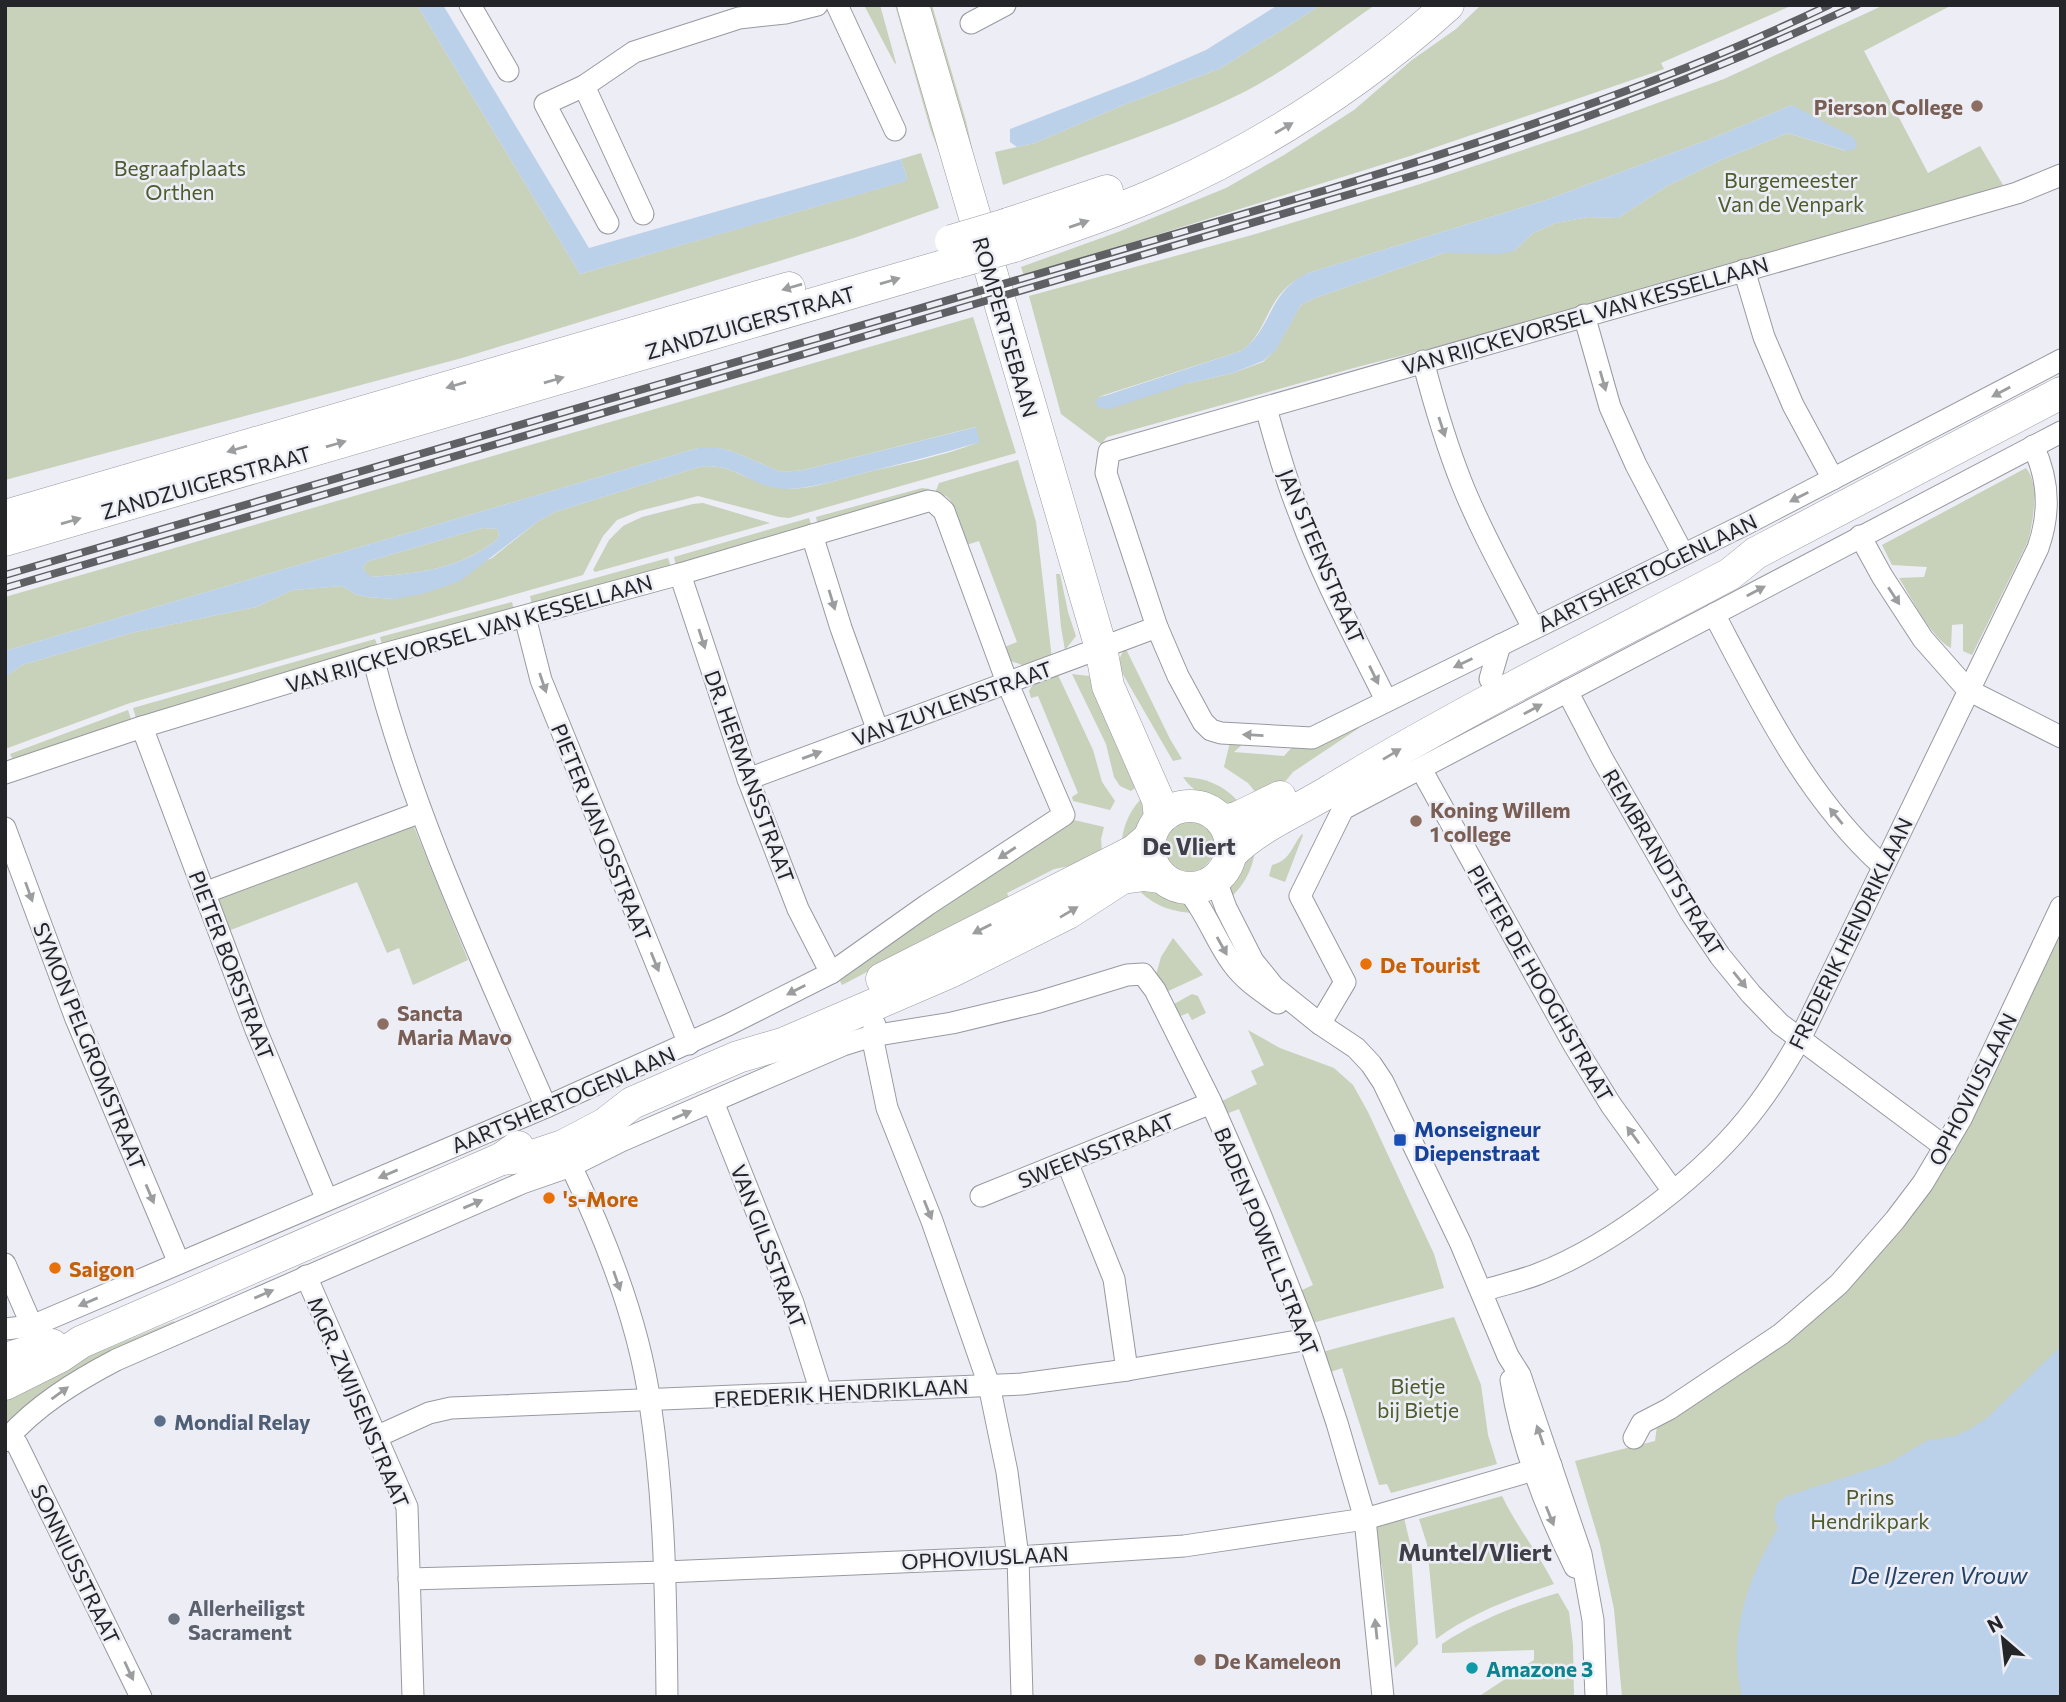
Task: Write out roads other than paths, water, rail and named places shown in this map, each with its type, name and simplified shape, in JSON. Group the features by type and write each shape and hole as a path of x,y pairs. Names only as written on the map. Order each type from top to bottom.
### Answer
{"street":[{"path":"470,5 508,71"},
{"path":"608,223 545,104 583,86 634,52 739,18 785,13 817,5"},
{"path":"837,5 895,130"},
{"name":"ROMPERTSEBAAN","path":"913,5 1101,648 1108,686 1158,800 1155,828"},
{"path":"971,23 1005,5"},
{"name":"ZANDZUIGERSTRAAT","path":"1011,235 1226,136 1288,100 1346,60 1416,5"},
{"name":"ZANDZUIGERSTRAAT","path":"5,516 1011,235 1111,213 1169,189 1237,155 1301,118 1423,28 1448,5"},
{"path":"583,86 643,214"},
{"name":"VAN RIJCKEVORSEL VAN KESSELLAAN","path":"1157,627 1106,473 1109,453 2017,192 2061,175"},
{"name":"ZANDZUIGERSTRAAT","path":"5,540 954,251"},
{"path":"1744,270 1764,337 1793,405 1833,479"},
{"path":"1584,315 1610,407 1636,465 1683,554"},
{"name":"AARTSHERTOGENLAAN","path":"1157,627 1178,676 1203,722 1211,730 1221,733 1312,738 1833,479 2061,360"},
{"path":"1423,361 1442,430 1462,484 1533,628"},
{"name":"AARTSHERTOGENLAAN","path":"1224,866 1246,840 1306,807 1409,743 1730,574 1756,553 2061,393"},
{"name":"JAN STEENSTRAAT","path":"1266,408 1300,517 1386,700"},
{"path":"1320,1024 1345,982 1300,897 1343,809 2061,432"},
{"name":"FREDERIK HENDRIKLAAN","path":"1482,1292 1538,1274 1612,1234 1673,1191 1719,1149 1756,1108 1800,1039 2038,548 2046,525 2042,465 2033,446"},
{"name":"VAN RIJCKEVORSEL VAN KESSELLAAN","path":"5,773 142,727 373,657 680,574 928,501 934,502 944,511 1007,682"},
{"path":"812,535 841,628 878,731"},
{"path":"1860,536 1888,586 1923,639 1968,691 2061,737"},
{"name":"AARTSHERTOGENLAAN","path":"1223,821 1237,818 1295,789 1392,729 1722,561 1756,553"},
{"name":"DR. HERMANSSTRAAT","path":"680,574 748,779 798,909 831,973"},
{"path":"1714,614 1801,768 1834,815 1883,866"},
{"name":"PIETER VAN OSSTRAAT","path":"525,617 546,692 689,1044"},
{"name":"VAN ZUYLENSTRAAT","path":"748,779 1157,627"},
{"path":"1490,679 1500,645"},
{"name":"ROMPERTSEBAAN","path":"1101,648 1180,792 1193,805"},
{"path":"373,657 389,721 421,813 546,1107"},
{"name":"AARTSHERTOGENLAAN","path":"5,1329 32,1326 546,1107 689,1044 831,973 927,905 1064,815 1007,682"},
{"name":"REMBRANDTSTRAAT","path":"1567,691 1603,760 1691,913 1751,995 1780,1024 1945,1147"},
{"name":"PIETER BORSTRAAT","path":"142,727 256,1030 327,1200"},
{"name":"PIETER DE HOOGHSTRAAT","path":"1421,769 1580,1055 1611,1105 1673,1191"},
{"path":"1320,1024 1296,1015 1250,984 1231,962 1199,902 1174,883 1150,859 1155,828 1175,808 1193,805 1204,808 1223,821 1230,837 1219,889 1253,961 1273,987 1356,1048 1383,1082 1482,1292 1508,1356 1520,1375 1542,1467 1581,1554 1595,1642 1596,1697"},
{"path":"204,893 421,813"},
{"name":"SYMON PELGROMSTRAAT","path":"5,828 76,1019 179,1263"},
{"name":"AARTSHERTOGENLAAN","path":"738,1057 778,1030 1134,851 1155,828"},
{"path":"1174,883 1209,884 1224,866"},
{"name":"AARTSHERTOGENLAAN","path":"5,1384 60,1357 81,1342 501,1159 533,1156 563,1146 605,1124 632,1103 738,1057 785,1043 952,971 1068,913 1122,878 1145,875 1174,883"},
{"name":"OPHOVIUSLAAN","path":"1634,1438 1642,1423 1669,1409 1771,1340 1839,1284 1895,1220 1923,1184 1961,1119 2061,907"},
{"name":"BADEN POWELLSTRAAT","path":"872,1037 952,1023 1039,1002 1127,975 1143,974 1155,990 1211,1103 1261,1216 1309,1339 1365,1519 1384,1697"},
{"path":"882,1001 872,1037 887,1108 932,1221 989,1385 1007,1472 1018,1557 1022,1697"},
{"path":"6,1438 79,1379 170,1335 522,1184 571,1166 843,1045 872,1037"},
{"name":"VAN GILSSTRAAT","path":"713,1102 767,1233 793,1303 821,1392"},
{"name":"SWEENSSTRAAT","path":"981,1196 1211,1103"},
{"path":"1067,1162 1114,1279 1128,1370"},
{"path":"571,1166 595,1217 632,1324 650,1401 660,1488 665,1572 667,1697"},
{"path":"5,1264 32,1326"},
{"name":"MGR. ZWIJSENSTRAAT","path":"306,1276 407,1507 413,1697"},
{"name":"FREDERIK HENDRIKLAAN","path":"376,1437 429,1413 451,1408 1021,1384 1128,1370 1309,1339"},
{"name":"AARTSHERTOGENLAAN","path":"5,1359 55,1344 81,1342"},
{"name":"SONNIUSSTRAAT","path":"6,1438 17,1444 141,1697"},
{"name":"OPHOVIUSLAAN","path":"409,1579 665,1572 1018,1557 1184,1546 1365,1519 1542,1467"}],"water":[{"path":"417,5 443,5 589,248 901,159 906,181 580,274"},
{"path":"1278,5 1321,5 1221,68 1121,106 1035,143 1017,147 1010,142 1010,129 1206,50"},
{"path":"1792,105 1853,137 1857,144 1855,149 1847,151 1788,133 1721,160 1667,186 1618,218 1588,217 1556,223 1533,233 1514,251 1499,254 1444,253 1315,298 1301,305 1275,351 1263,361 1233,373 1189,383 1109,409 1099,408 1095,402 1098,398 1241,351 1259,333 1285,290 1308,273 1546,200 1718,136"},
{"path":"976,427 980,442 795,489 774,488 724,468 699,467 555,512 537,522 460,581 426,593 394,599 355,594 342,586 293,590 256,607 135,632 22,665 5,677 5,651 698,448 731,451 781,472 804,470","holes":["482,528 498,529 499,538 484,549 438,568 371,577 363,569 366,562"]},
{"name":"De IJzeren Vrouw","path":"2061,1346 2061,1697 1742,1697 1738,1675 1739,1630 1749,1587 1778,1528 1774,1518 1777,1503 1787,1496 1889,1463 1926,1441 1955,1436 1970,1429 1987,1418"}],"railway":[{"path":"5,575 1326,190 1518,129 1644,84 1706,60 1829,5"},
{"path":"5,588 1436,169 1649,93 1754,51 1857,5"}],"place":[{"name":"Pierson College","path":"1977,106"},
{"name":"Koning Willem 1 college","path":"1416,821"},
{"name":"De Tourist","path":"1366,964"},
{"name":"Sancta Maria Mavo","path":"383,1024"},
{"name":"Monseigneur Diepenstraat","path":"1400,1140"},
{"name":"'s-More","path":"549,1198"},
{"name":"Saigon","path":"55,1268"},
{"name":"Mondial Relay","path":"160,1421"},
{"name":"Allerheiligst Sacrament","path":"174,1619"},
{"name":"De Kameleon","path":"1200,1660"},
{"name":"Amazone 3","path":"1472,1668"}],"district":[{"name":"De Vliert","path":"1189,846"},
{"name":"Muntel/Vliert","path":"1475,1551"}],"park label":[{"name":"Begraafplaats Orthen","path":"180,179"},
{"name":"Burgemeester Van de Venpark","path":"1791,191"},
{"name":"Bietje bij Bietje","path":"1418,1397"},
{"name":"Prins Hendrikpark","path":"1870,1508"}]}
